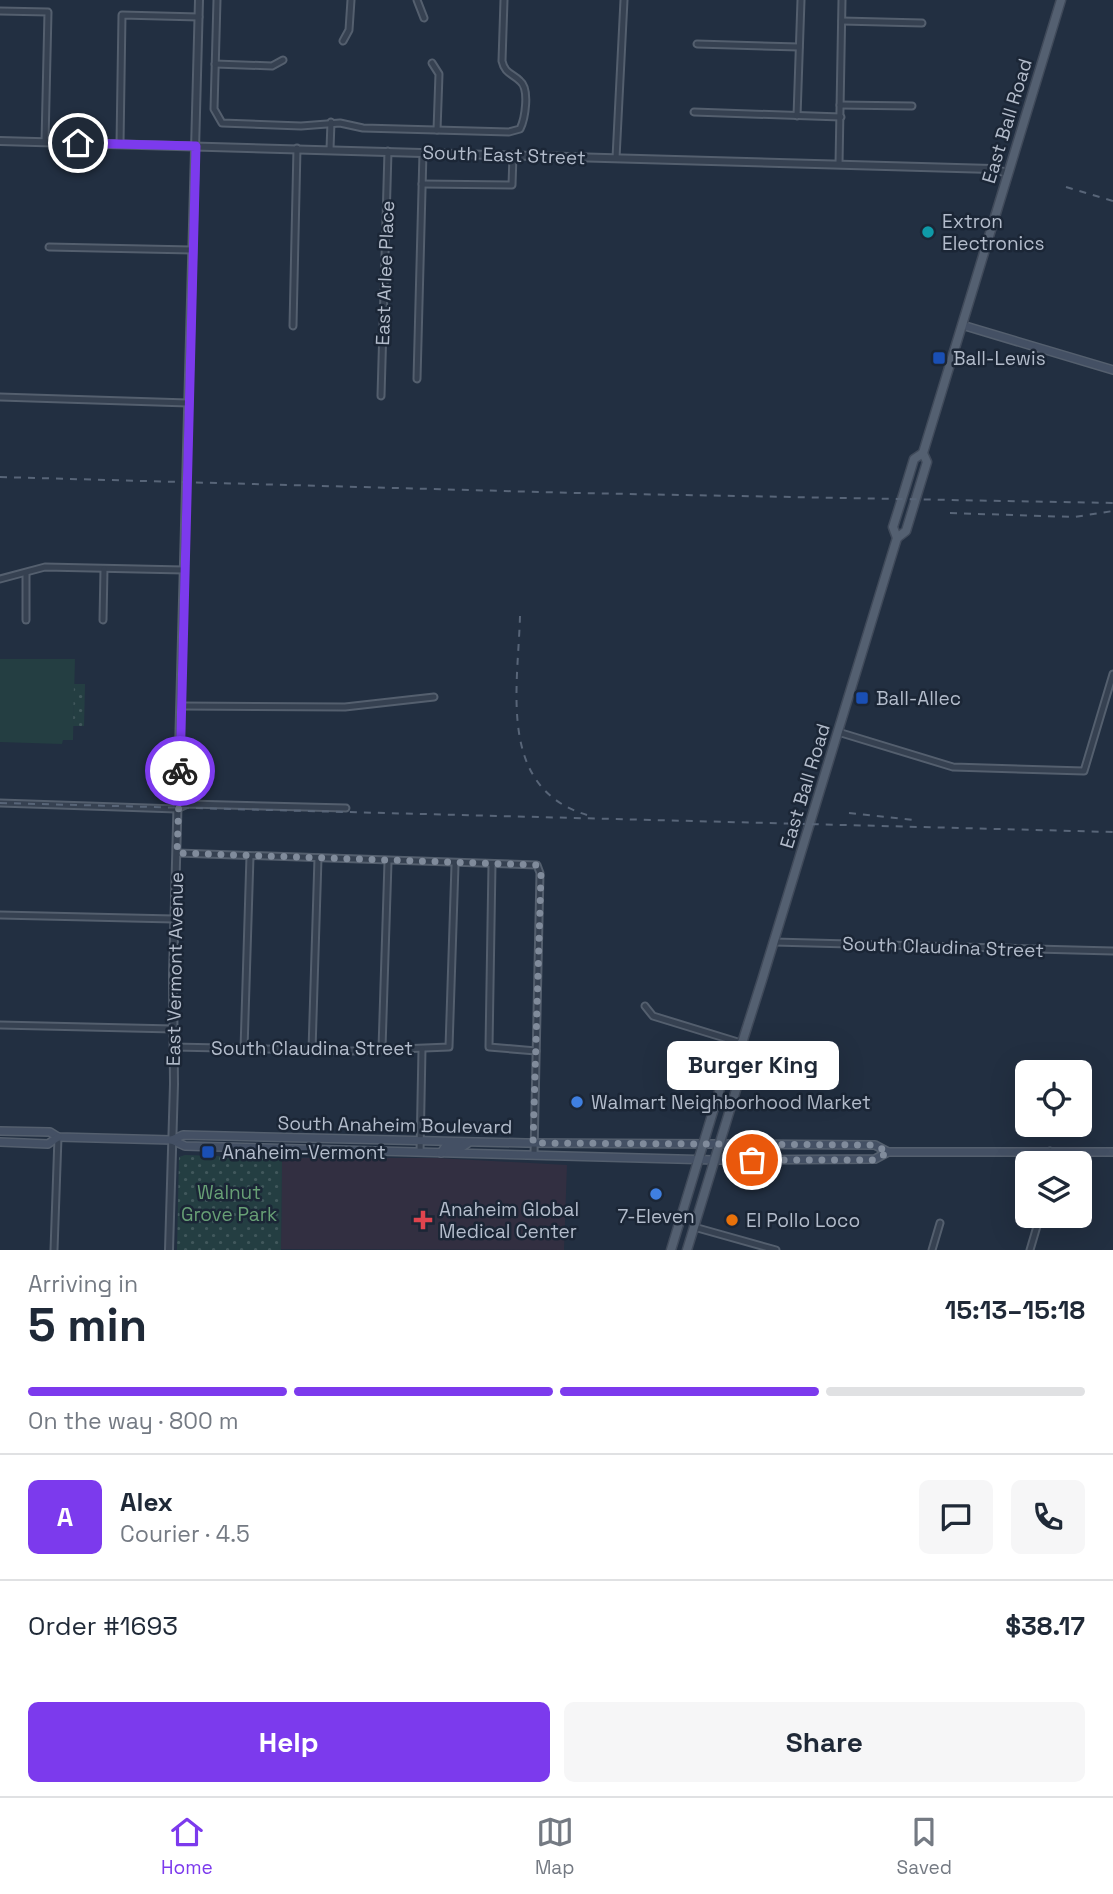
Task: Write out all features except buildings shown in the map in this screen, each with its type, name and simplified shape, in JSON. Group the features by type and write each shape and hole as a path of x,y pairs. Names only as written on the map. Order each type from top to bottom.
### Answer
{"main road":[{"name":"East Ball Road","path":"897,538 893,527 914,459 923,453 1061,0"},
{"path":"962,325 1113,370"},
{"name":"East Ball Road","path":"671,1250 732,1049 742,1043 897,538 906,531 927,462 923,453"},
{"name":"East Ball Road","path":"687,1250 747,1054 742,1043"},
{"name":"South Anaheim Boulevard","path":"0,1131 50,1132 58,1137 172,1140 185,1146 715,1160 876,1160 888,1152 875,1145 719,1146 183,1135 172,1140"},
{"name":"South Anaheim Boulevard","path":"0,1142 48,1144 58,1137"},
{"path":"441,1153 446,1147 462,1147 468,1142"},
{"path":"888,1152 1015,1151"},
{"path":"1092,1152 1113,1152"}],"street":[{"name":"East Vermont Avenue","path":"169,1250 174,919 183,706 199,0"},
{"path":"217,0 214,109 217,120 227,124 251,125 301,126 331,122 363,128 509,132 520,129 524,118 523,84 501,70 504,0"},
{"path":"342,41 349,30 351,0"},
{"path":"417,0 424,18"},
{"path":"616,158 624,0"},
{"path":"797,116 801,0"},
{"path":"839,163 842,0"},
{"path":"0,11 48,12 45,142"},
{"path":"120,144 122,15 199,17"},
{"path":"842,21 922,23"},
{"path":"696,44 799,47"},
{"path":"215,64 272,66 283,60"},
{"path":"432,63 439,74 437,130"},
{"path":"840,105 912,106"},
{"path":"694,112 841,117"},
{"path":"330,149 331,122"},
{"name":"South East Street","path":"0,141 839,163 992,169 1008,173"},
{"path":"293,326 297,148"},
{"name":"East Arlee Place","path":"381,396 388,151"},
{"path":"417,379 423,152"},
{"path":"422,184 512,185 513,155"},
{"path":"49,247 192,250"},
{"path":"0,397 188,403"},
{"path":"0,579 45,567 184,570"},
{"path":"103,620 104,569"},
{"path":"26,573 26,620"},
{"path":"838,732 953,767 1084,771 1113,674"},
{"path":"183,706 345,707 435,697"},
{"path":"0,803 177,808 188,804 346,808"},
{"path":"177,853 455,865 537,865 541,873 534,1154"},
{"path":"244,1049 250,856"},
{"path":"312,1050 318,858"},
{"path":"382,1048 388,862"},
{"path":"492,864 489,1047 536,1051"},
{"name":"South Claudina Street","path":"174,1047 312,1050 449,1047 455,865"},
{"path":"0,915 174,919"},
{"name":"South Claudina Street","path":"774,942 1113,951"},
{"path":"645,1006 653,1016 742,1043"},
{"path":"0,1025 174,1029"},
{"path":"420,1152 422,1049"},
{"path":"54,1250 58,1137"},
{"path":"932,1250 940,1223"},
{"path":"694,1227 776,1250"},
{"path":"1030,1250 1036,1228"}],"shaded area":[{"name":"Anaheim Global Medical Center","path":"282,1158 437,1158 567,1165 564,1250 281,1249"}],"green space":[{"path":"0,659 75,659 73,740 63,740 62,744 0,742"},
{"path":"74,684 85,684 84,726 73,726"},
{"name":"Walnut Grove Park","path":"179,1157 282,1158 281,1250 177,1250"}],"railway":[{"path":"1066,187 1113,201"},
{"path":"0,477 576,493 1113,503"},
{"path":"950,513 1074,517 1113,511"},
{"path":"520,616 517,704 519,733 526,759 538,783 558,802 587,815"},
{"path":"0,803 1113,832"},
{"path":"849,813 914,820"}],"way so far":[{"path":"180,771 177,853 455,865 537,865 541,873 533,1143 875,1145 888,1152 876,1160 752,1160"}],"place":[{"name":"Extron Electronics","path":"928,232"},
{"name":"Ball-Lewis","path":"939,358"},
{"name":"Ball-Allec","path":"862,698"},
{"name":"Walmart Neighborhood Market","path":"577,1102"},
{"name":"Anaheim-Vermont","path":"208,1152"},
{"name":"Burger King","path":"752,1160"},
{"name":"7-Eleven","path":"656,1194"},
{"name":"Anaheim Global Medical Center","path":"423,1220"},
{"name":"El Pollo Loco","path":"732,1220"}],"route":[{"path":"78,143 196,146 180,771"}]}
